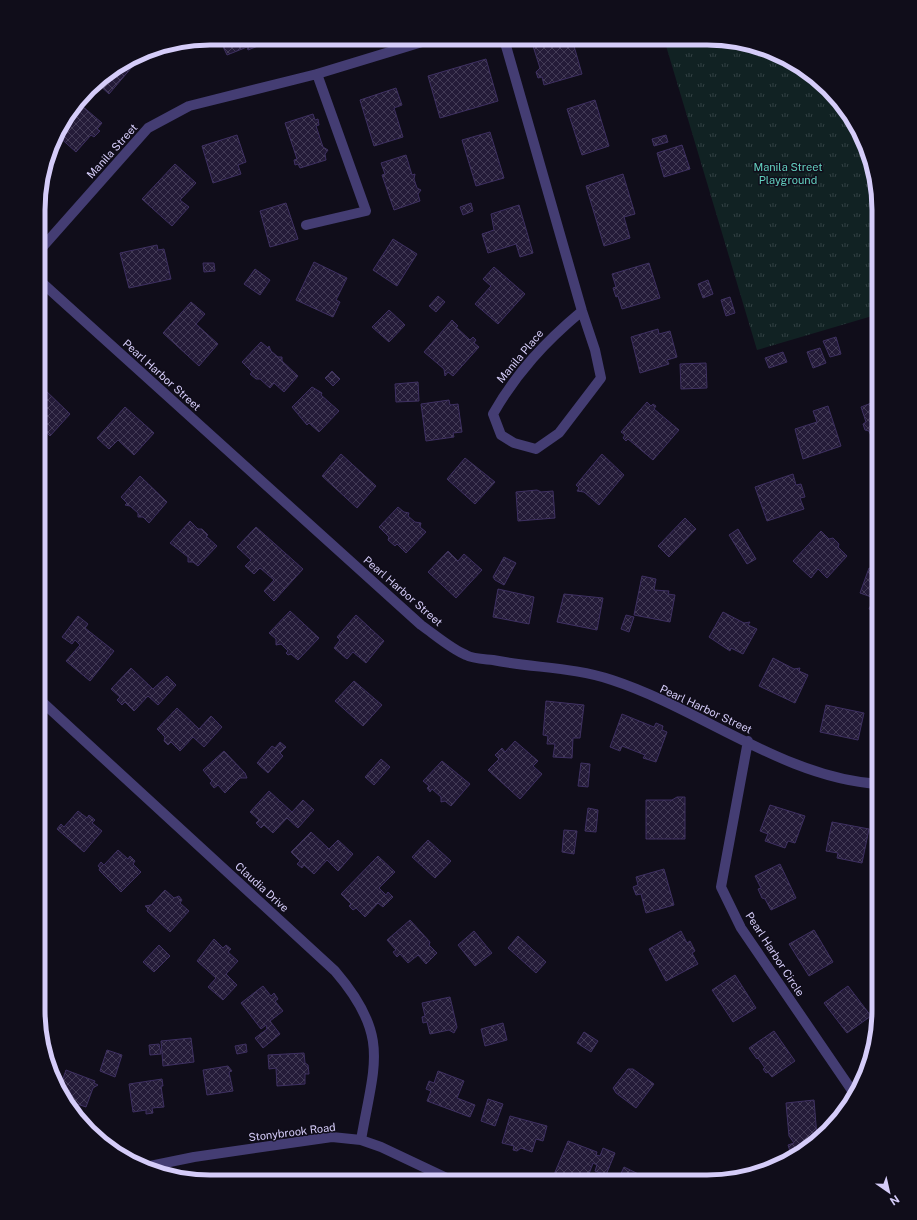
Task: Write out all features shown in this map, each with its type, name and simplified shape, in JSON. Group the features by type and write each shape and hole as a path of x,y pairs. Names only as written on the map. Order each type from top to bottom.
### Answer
{"street":[{"name":"Manila Street","path":"45,244 148,128 189,106 317,74 412,45"},
{"name":"Manila Place","path":"506,45 582,311 595,350 601,378 559,433 536,449 514,443 501,435 493,414 509,385 553,335 582,311"},
{"path":"306,225 366,211 317,74"},
{"name":"Pearl Harbor Street","path":"45,285 421,625 466,655 505,663 557,669 612,680 669,703 787,760 853,782 872,783"},
{"name":"Claudia Drive","path":"45,704 330,965 352,990 365,1012 373,1034 375,1056 373,1078 361,1140"},
{"name":"Pearl Harbor Circle","path":"748,741 721,887 742,928 852,1089"},
{"name":"Stonybrook Road","path":"155,1165 194,1157 332,1137 361,1140 381,1147 440,1175"}],"green space":[{"name":"Manila Street Playground","path":"666,45 728,46 760,54 789,67 816,86 831,101 850,128 863,157 869,178 872,200 872,316 757,350"}],"building":[{"path":"222,45 260,45 248,50 247,47 227,55"},
{"path":"574,45 582,74 544,85 542,77 538,78 536,72 540,68 533,46"},
{"path":"486,59 498,101 440,118 428,76"},
{"path":"130,66 132,67 109,94 101,86 128,67"},
{"path":"396,88 402,105 394,108 403,137 374,146 360,100"},
{"path":"595,100 609,146 582,155 567,109"},
{"path":"82,106 102,123 97,129 100,131 94,137 91,135 76,152 61,139"},
{"path":"313,114 315,120 318,119 319,125 316,126 323,147 328,150 325,154 326,160 300,168 298,164 295,165 294,160 297,159 285,123"},
{"path":"490,132 504,178 476,186 462,140"},
{"path":"237,135 246,162 238,165 241,174 213,183 202,146"},
{"path":"666,135 668,142 654,146 652,139"},
{"path":"682,145 690,169 664,177 657,153"},
{"path":"406,155 412,175 415,174 414,179 417,188 421,190 418,194 420,201 394,210 382,175 385,174 381,163"},
{"path":"175,164 196,183 180,200 189,207 172,226 142,199"},
{"path":"623,174 635,214 624,217 630,238 604,246 586,186"},
{"path":"286,203 298,239 270,247 260,211"},
{"path":"471,203 473,211 463,215 460,207"},
{"path":"519,205 533,253 520,257 516,244 488,253 482,234 494,230 491,214"},
{"path":"393,239 417,254 397,286 373,270"},
{"path":"157,245 158,250 164,249 171,279 129,288 120,253"},
{"path":"314,262 347,278 336,300 340,302 333,317 296,300"},
{"path":"203,263 214,263 215,271 204,272"},
{"path":"649,263 660,298 622,309 618,296 616,297 613,288 616,287 612,274"},
{"path":"494,267 525,294 498,324 475,304 491,286 483,279"},
{"path":"255,269 270,280 260,295 244,284"},
{"path":"708,280 713,294 703,298 698,284"},
{"path":"438,296 445,302 436,312 429,306"},
{"path":"730,297 735,313 726,316 721,300"},
{"path":"191,302 205,314 196,324 218,344 199,366 163,333"},
{"path":"389,310 405,325 389,342 372,327"},
{"path":"452,320 458,326 456,327 470,340 473,337 476,340 474,343 479,347 453,376 448,372 445,376 444,369 424,352"},
{"path":"658,329 659,334 670,331 677,357 667,360 669,364 640,373 631,337"},
{"path":"836,337 841,354 830,357 823,341"},
{"path":"261,342 268,348 269,346 271,351 278,357 282,357 282,361 298,376 284,392 274,383 270,388 260,379 256,379 250,374 252,372 242,362"},
{"path":"820,348 826,363 813,368 807,352"},
{"path":"783,352 787,362 769,368 765,358"},
{"path":"706,363 707,388 681,389 680,364"},
{"path":"332,371 340,379 333,386 325,378"},
{"path":"418,382 419,401 396,402 395,384"},
{"path":"312,387 322,393 321,395 339,411 319,432 309,423 307,425 292,407"},
{"path":"45,390 70,414 50,436 45,431"},
{"path":"449,400 450,405 458,404 462,432 453,433 454,437 426,441 421,404"},
{"path":"647,402 651,406 653,404 656,406 654,409 679,430 653,460 628,439 626,441 623,438 625,435 621,432"},
{"path":"872,403 871,436 869,431 865,430 863,424 866,422 861,407"},
{"path":"828,406 841,446 803,459 795,429 817,422 813,411"},
{"path":"125,407 154,433 134,455 118,440 109,449 97,438"},
{"path":"341,454 376,486 357,508 322,476"},
{"path":"602,454 624,475 599,505 584,492 577,491 579,488 576,485"},
{"path":"465,458 495,482 475,504 447,479"},
{"path":"793,474 796,485 801,484 805,497 800,498 804,509 767,521 755,487"},
{"path":"140,476 167,502 149,523 143,517 138,517 138,513 130,506 125,505 127,503 121,497"},
{"path":"537,490 541,492 553,491 555,518 518,521 516,492"},
{"path":"398,507 404,512 409,513 408,516 415,522 421,523 420,527 426,532 406,553 397,544 395,546 388,540 389,537 379,527"},
{"path":"685,518 696,529 669,557 658,546"},
{"path":"190,521 198,529 202,529 208,535 206,536 217,546 198,566 193,562 188,562 188,557 170,543"},
{"path":"256,527 303,569 274,601 264,591 274,580 260,568 254,574 245,566 251,560 237,547"},
{"path":"738,529 756,559 747,564 729,535"},
{"path":"821,531 829,539 833,538 839,544 838,547 847,556 827,578 818,569 811,578 793,561"},
{"path":"448,551 458,561 464,554 482,570 456,598 428,572"},
{"path":"504,557 516,563 504,585 495,580 493,577"},
{"path":"869,568 872,569 872,597 860,593"},
{"path":"642,576 656,579 654,590 669,591 668,594 675,595 670,622 634,615"},
{"path":"498,589 534,597 529,624 493,617"},
{"path":"564,594 603,598 597,630 557,622"},
{"path":"872,602 872,610 869,609"},
{"path":"290,611 319,638 298,660 291,654 288,655 286,653 288,651 281,644 276,645 276,639 269,633"},
{"path":"723,612 744,623 750,622 748,625 757,629 743,654 731,648 730,651 709,637"},
{"path":"356,615 384,641 366,663 353,652 347,659 334,648 340,640 337,637"},
{"path":"626,615 634,617 629,632 621,629"},
{"path":"78,616 88,624 85,628 114,651 90,681 66,661 80,645 75,640 72,644 62,637"},
{"path":"773,658 794,669 800,668 799,671 808,675 795,703 759,686"},
{"path":"131,668 153,689 167,676 176,685 158,705 148,696 134,711 125,702 122,705 117,700 120,697 111,689"},
{"path":"354,681 382,705 363,726 335,701"},
{"path":"546,701 584,705 580,738 573,738 572,758 553,757 555,744 547,744 548,736 543,735"},
{"path":"826,705 864,713 858,740 820,732"},
{"path":"177,708 199,729 211,716 222,727 204,747 193,737 180,751 171,742 168,745 164,741 165,737 157,729"},
{"path":"622,714 654,727 656,723 663,726 662,730 667,732 656,762 643,758 645,755 622,746 620,751 610,747"},
{"path":"515,741 538,761 533,766 542,774 520,799 488,770 499,759 495,755 502,748 505,752"},
{"path":"280,742 286,747 280,753 283,756 268,773 257,763 272,746 275,748"},
{"path":"224,751 245,773 247,778 240,778 225,793 218,785 214,788 210,783 212,781 203,770"},
{"path":"381,759 390,767 374,785 365,777"},
{"path":"442,761 470,784 451,806 445,801 441,802 441,797 432,789 430,792 427,788 429,786 423,781"},
{"path":"581,763 590,764 588,787 578,786"},
{"path":"269,791 292,812 303,800 314,810 298,828 287,818 273,833 264,825 261,828 256,823 259,820 250,812"},
{"path":"677,797 685,797 685,839 646,839 646,800 672,800"},
{"path":"770,805 805,816 795,843 788,841 785,848 765,841 768,834 760,831"},
{"path":"588,808 598,810 596,832 585,831"},
{"path":"78,811 87,818 89,815 95,820 92,823 102,831 84,852 57,829 61,824 64,827"},
{"path":"832,822 869,829 862,863 837,858 838,853 826,851"},
{"path":"564,830 577,831 574,854 562,852"},
{"path":"311,832 329,849 338,840 353,854 338,871 327,860 314,874 304,865 302,868 297,864 300,861 291,852"},
{"path":"428,840 451,861 435,878 412,857"},
{"path":"118,850 128,859 130,856 135,861 133,864 141,872 121,892 99,870 100,868 98,866 101,862 104,865"},
{"path":"378,856 395,872 379,888 386,895 388,892 393,897 383,907 378,903 365,917 356,908 353,910 349,906 351,904 341,894"},
{"path":"780,864 796,898 771,910 765,899 762,898 758,889 761,888 755,876"},
{"path":"664,869 674,905 646,913 641,894 636,895 633,887 638,885 636,877"},
{"path":"165,890 174,898 179,896 182,900 180,903 189,911 170,932 147,911 148,909 145,906 151,905"},
{"path":"410,920 430,942 429,945 437,953 426,964 418,955 408,963 400,954 397,957 393,952 396,950 387,940"},
{"path":"814,930 833,962 809,976 789,944"},
{"path":"474,931 492,953 475,966 458,945"},
{"path":"681,931 687,943 690,941 695,951 692,953 698,964 666,981 649,949"},
{"path":"518,936 546,962 536,973 508,948"},
{"path":"214,939 223,948 226,945 231,949 228,952 238,961 226,974 237,985 223,1000 208,987 216,978 197,961"},
{"path":"159,945 170,956 154,972 143,962"},
{"path":"735,975 756,1008 733,1022 712,990"},
{"path":"263,986 271,996 274,993 278,999 275,1001 283,1011 270,1021 280,1034 263,1048 255,1038 267,1029 266,1025 261,1029 241,1003"},
{"path":"848,986 871,1016 847,1033 824,1003"},
{"path":"450,997 457,1027 454,1033 449,1030 430,1034 427,1022 423,1023 422,1017 425,1016 422,1003"},
{"path":"503,1023 507,1040 485,1046 481,1029"},
{"path":"774,1031 795,1061 772,1077 768,1072 766,1073 763,1069 765,1068 749,1048"},
{"path":"584,1032 598,1041 591,1052 577,1043"},
{"path":"191,1038 194,1062 163,1066 161,1041"},
{"path":"159,1044 161,1054 150,1055 149,1045"},
{"path":"246,1044 247,1052 237,1054 235,1046"},
{"path":"107,1050 122,1055 115,1077 100,1071"},
{"path":"304,1053 305,1063 308,1065 309,1074 305,1074 305,1084 277,1086 276,1068 269,1069 268,1055"},
{"path":"228,1066 232,1071 229,1072 233,1091 207,1095 203,1070"},
{"path":"628,1069 633,1069 654,1084 636,1108 616,1093 613,1088"},
{"path":"66,1070 95,1081 94,1083 98,1085 93,1088 86,1107 74,1103 62,1082"},
{"path":"438,1071 464,1081 457,1098 475,1105 470,1117 427,1101 431,1091 426,1089 429,1081 434,1083"},
{"path":"162,1079 163,1086 161,1086 164,1107 152,1108 153,1113 146,1114 146,1110 133,1112 129,1084"},
{"path":"488,1099 503,1104 495,1126 481,1121"},
{"path":"814,1100 817,1133 790,1151 788,1145 794,1143 789,1136 786,1103"},
{"path":"510,1116 547,1126 543,1141 536,1139 532,1152 521,1148 517,1151 513,1150 514,1146 502,1143"},
{"path":"568,1141 597,1152 596,1155 600,1156 603,1148 615,1153 606,1175 595,1171 597,1165 593,1163 589,1175 554,1175"},
{"path":"624,1167 641,1175 620,1175"}]}
